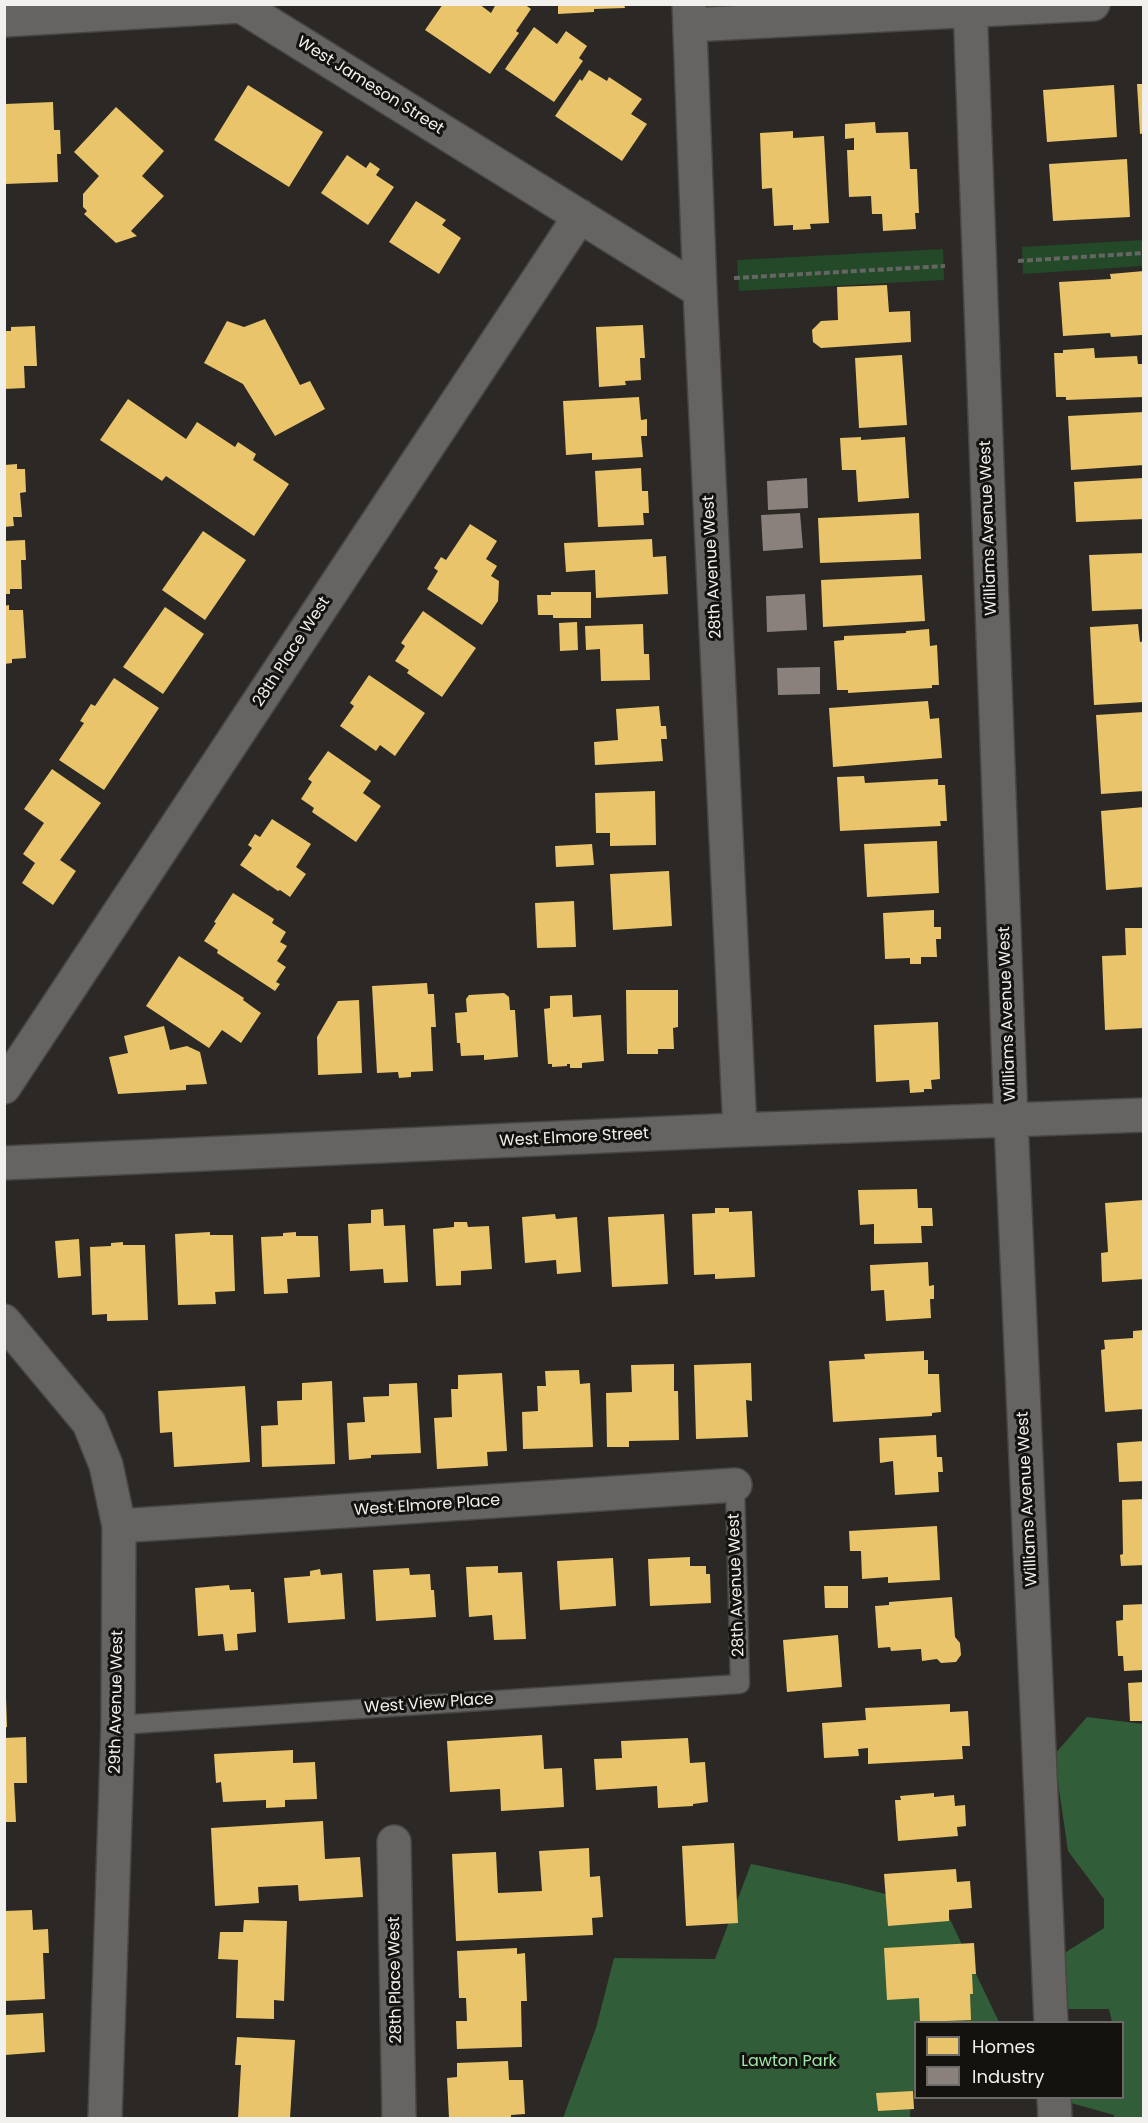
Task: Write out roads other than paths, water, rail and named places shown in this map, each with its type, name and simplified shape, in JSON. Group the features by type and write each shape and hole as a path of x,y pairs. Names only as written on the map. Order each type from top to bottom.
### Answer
{"street":[{"path":"689,15 1093,4"},
{"name":"West Jameson Street","path":"4,20 241,5 700,291"},
{"name":"Williams Avenue West","path":"970,7 1011,1121 1051,2021"},
{"name":"28th Avenue West","path":"689,15 740,1130"},
{"name":"28th Place West","path":"4,1087 580,216"},
{"name":"West Elmore Street","path":"4,1164 740,1130 1143,1115"},
{"name":"29th Avenue West","path":"4,1321 89,1424 106,1465 119,1526 118,1725 105,2118"},
{"name":"West Elmore Place","path":"119,1526 735,1485"},
{"name":"28th Place West","path":"394,1842 399,2118"},
{"path":"1054,2099 1055,2118"}],"lane":[{"name":"28th Avenue West","path":"735,1485 740,1684"},
{"name":"West View Place","path":"118,1725 740,1684"}],"park label":[{"name":"Lawton Park","path":"789,2062"}]}
